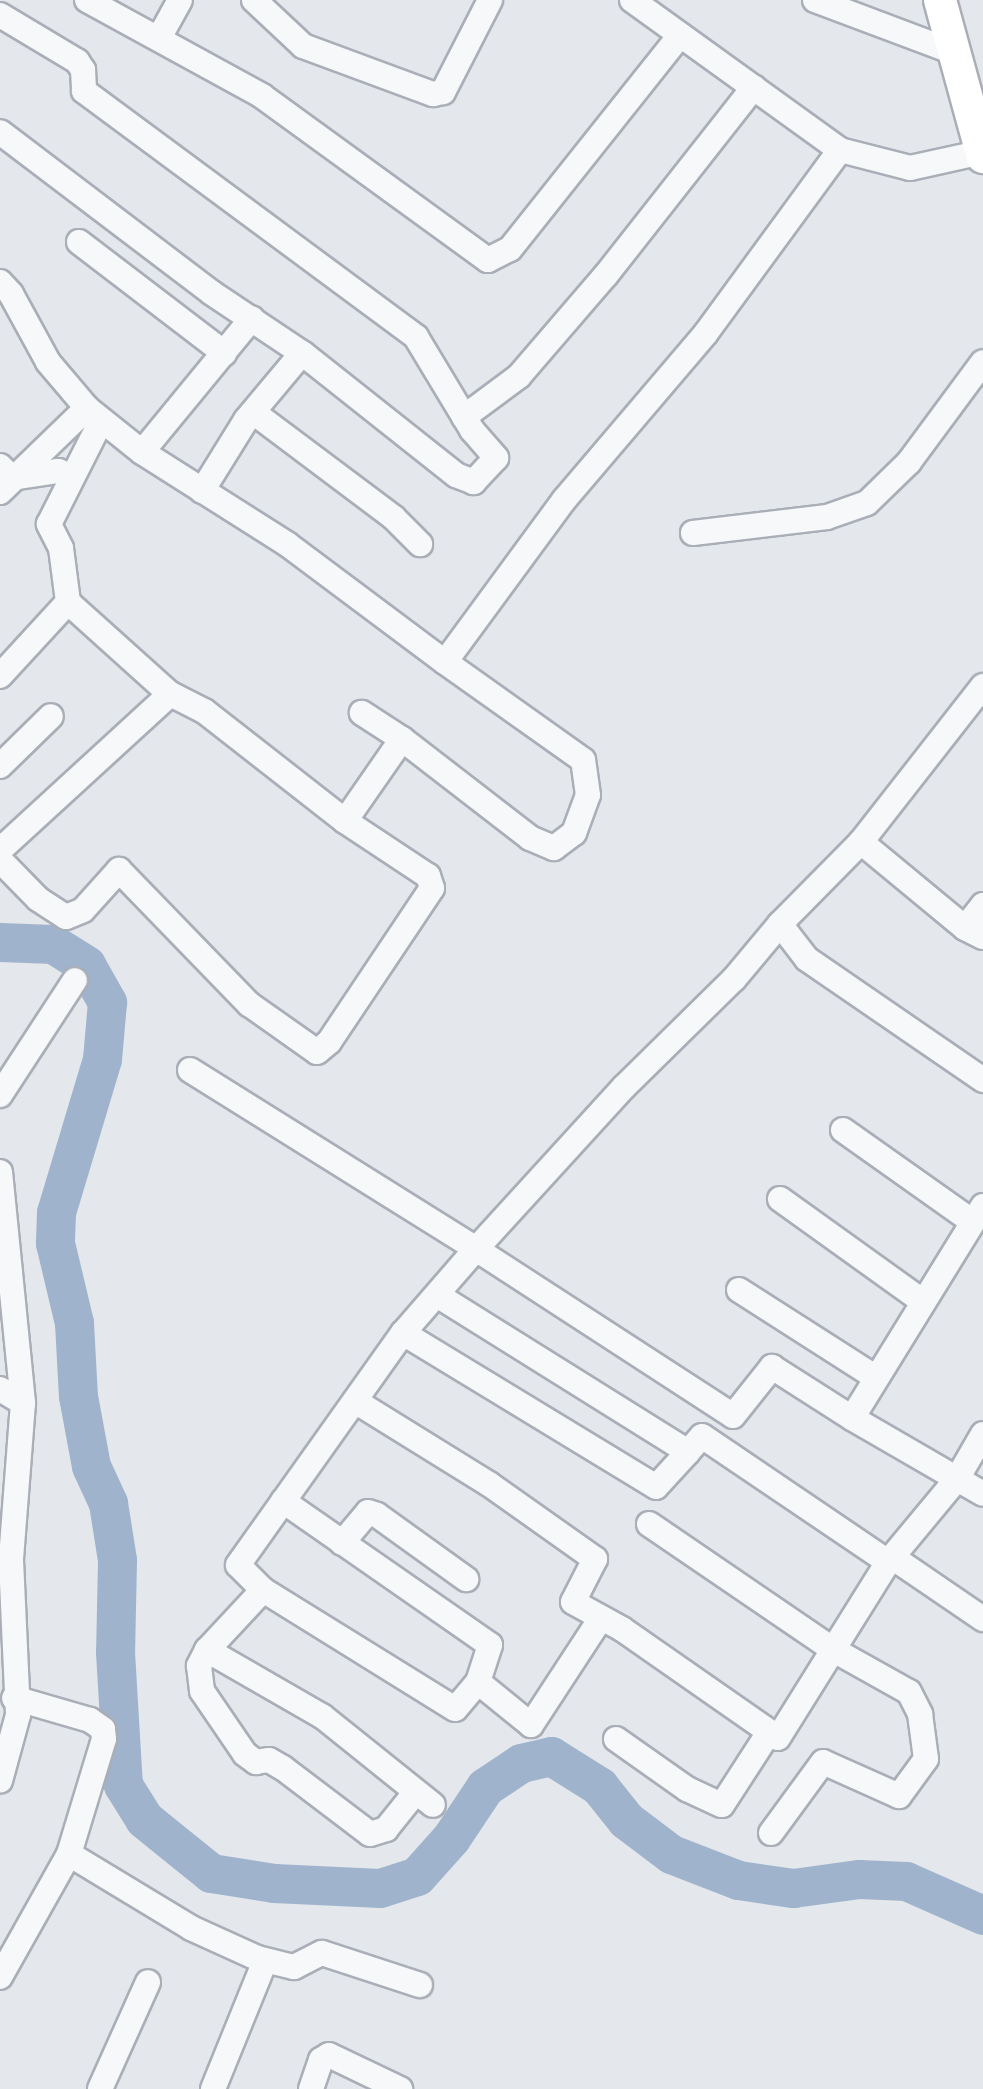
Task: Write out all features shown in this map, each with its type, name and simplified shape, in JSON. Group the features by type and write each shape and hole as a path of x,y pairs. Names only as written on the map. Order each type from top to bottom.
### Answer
{"main road":[{"path":"940,0 957,53 983,154"}],"street":[{"path":"87,0 262,96 488,260 510,249 680,35"},
{"path":"159,38 180,0"},
{"path":"254,0 303,46 433,94 443,92 490,0"},
{"path":"632,0 840,150 910,168 983,154"},
{"path":"815,0 957,53"},
{"path":"0,15 77,61 83,70 84,92 416,337 464,417 496,458 474,482 456,475 302,353 212,293 0,132"},
{"path":"464,417 519,376 606,275 754,87"},
{"path":"445,662 564,500 706,333 840,150"},
{"path":"80,242 224,353"},
{"path":"0,282 11,294 48,362 94,414 142,452 287,544 445,662 583,760 588,795 574,833 554,848 530,838 402,740 362,713"},
{"path":"142,452 252,318"},
{"path":"202,491 253,412 302,353"},
{"path":"693,533 827,517 867,503 909,462 983,362"},
{"path":"253,412 393,518 420,544"},
{"path":"0,860 25,888 66,918 83,910 119,870 249,1004 317,1053 330,1042 432,888 428,876 345,820 204,711 170,694 68,602 61,548 49,524 71,477 94,414"},
{"path":"4,479 94,414"},
{"path":"4,479 58,471 71,477"},
{"path":"0,676 68,602"},
{"path":"283,1501 490,1645 478,1682 455,1709 263,1590 238,1564 283,1501 355,1401 403,1333 476,1249 624,1087 734,979 780,924 861,842 983,686"},
{"path":"0,850 170,694"},
{"path":"0,766 51,716"},
{"path":"345,820 402,740"},
{"path":"861,842 974,932 983,905"},
{"path":"780,924 807,958 983,1080"},
{"path":"0,1095 75,980"},
{"path":"190,1070 476,1249 733,1416 772,1367 852,1418 983,1494"},
{"path":"843,1130 978,1214 875,1377 852,1418"},
{"path":"0,1172 23,1403 6,1555 11,1706 0,1780"},
{"path":"780,1199 922,1301"},
{"path":"740,1290 875,1377"},
{"path":"437,1295 688,1452"},
{"path":"403,1333 656,1487 702,1436 888,1562 898,1561 983,1619"},
{"path":"0,1389 23,1403"},
{"path":"355,1401 596,1559 573,1602 601,1618 768,1734 778,1738 888,1562 957,1479 983,1434"},
{"path":"342,1543 368,1512 377,1515 466,1579"},
{"path":"649,1524 832,1649 909,1692 920,1714 926,1759 899,1796 823,1762 771,1833"},
{"path":"207,1650 260,1677 331,1723 424,1799 386,1829 370,1834 283,1768 269,1760 256,1762 245,1754 202,1691 199,1666 207,1650 263,1590"},
{"path":"478,1682 531,1725 601,1618"},
{"path":"0,1977 69,1854 103,1729 90,1720 11,1706"},
{"path":"616,1739 687,1789 722,1805 768,1734"},
{"path":"69,1854 191,1928 266,1961 294,1967 322,1953 420,1985"},
{"path":"213,2089 266,1961"},
{"path":"100,2089 148,1982"},
{"path":"311,2089 321,2060 330,2055 400,2089"}],"waterway":[{"path":"0,942 53,944 86,965 107,1002 102,1059 56,1212 55,1243 74,1323 78,1396 91,1466 108,1503 117,1560 115,1652 123,1785 144,1819 211,1873 274,1883 380,1888 417,1876 451,1838 485,1787 521,1763 551,1756 599,1786 626,1820 671,1854 738,1880 793,1888 859,1879 906,1881 983,1915"}]}
